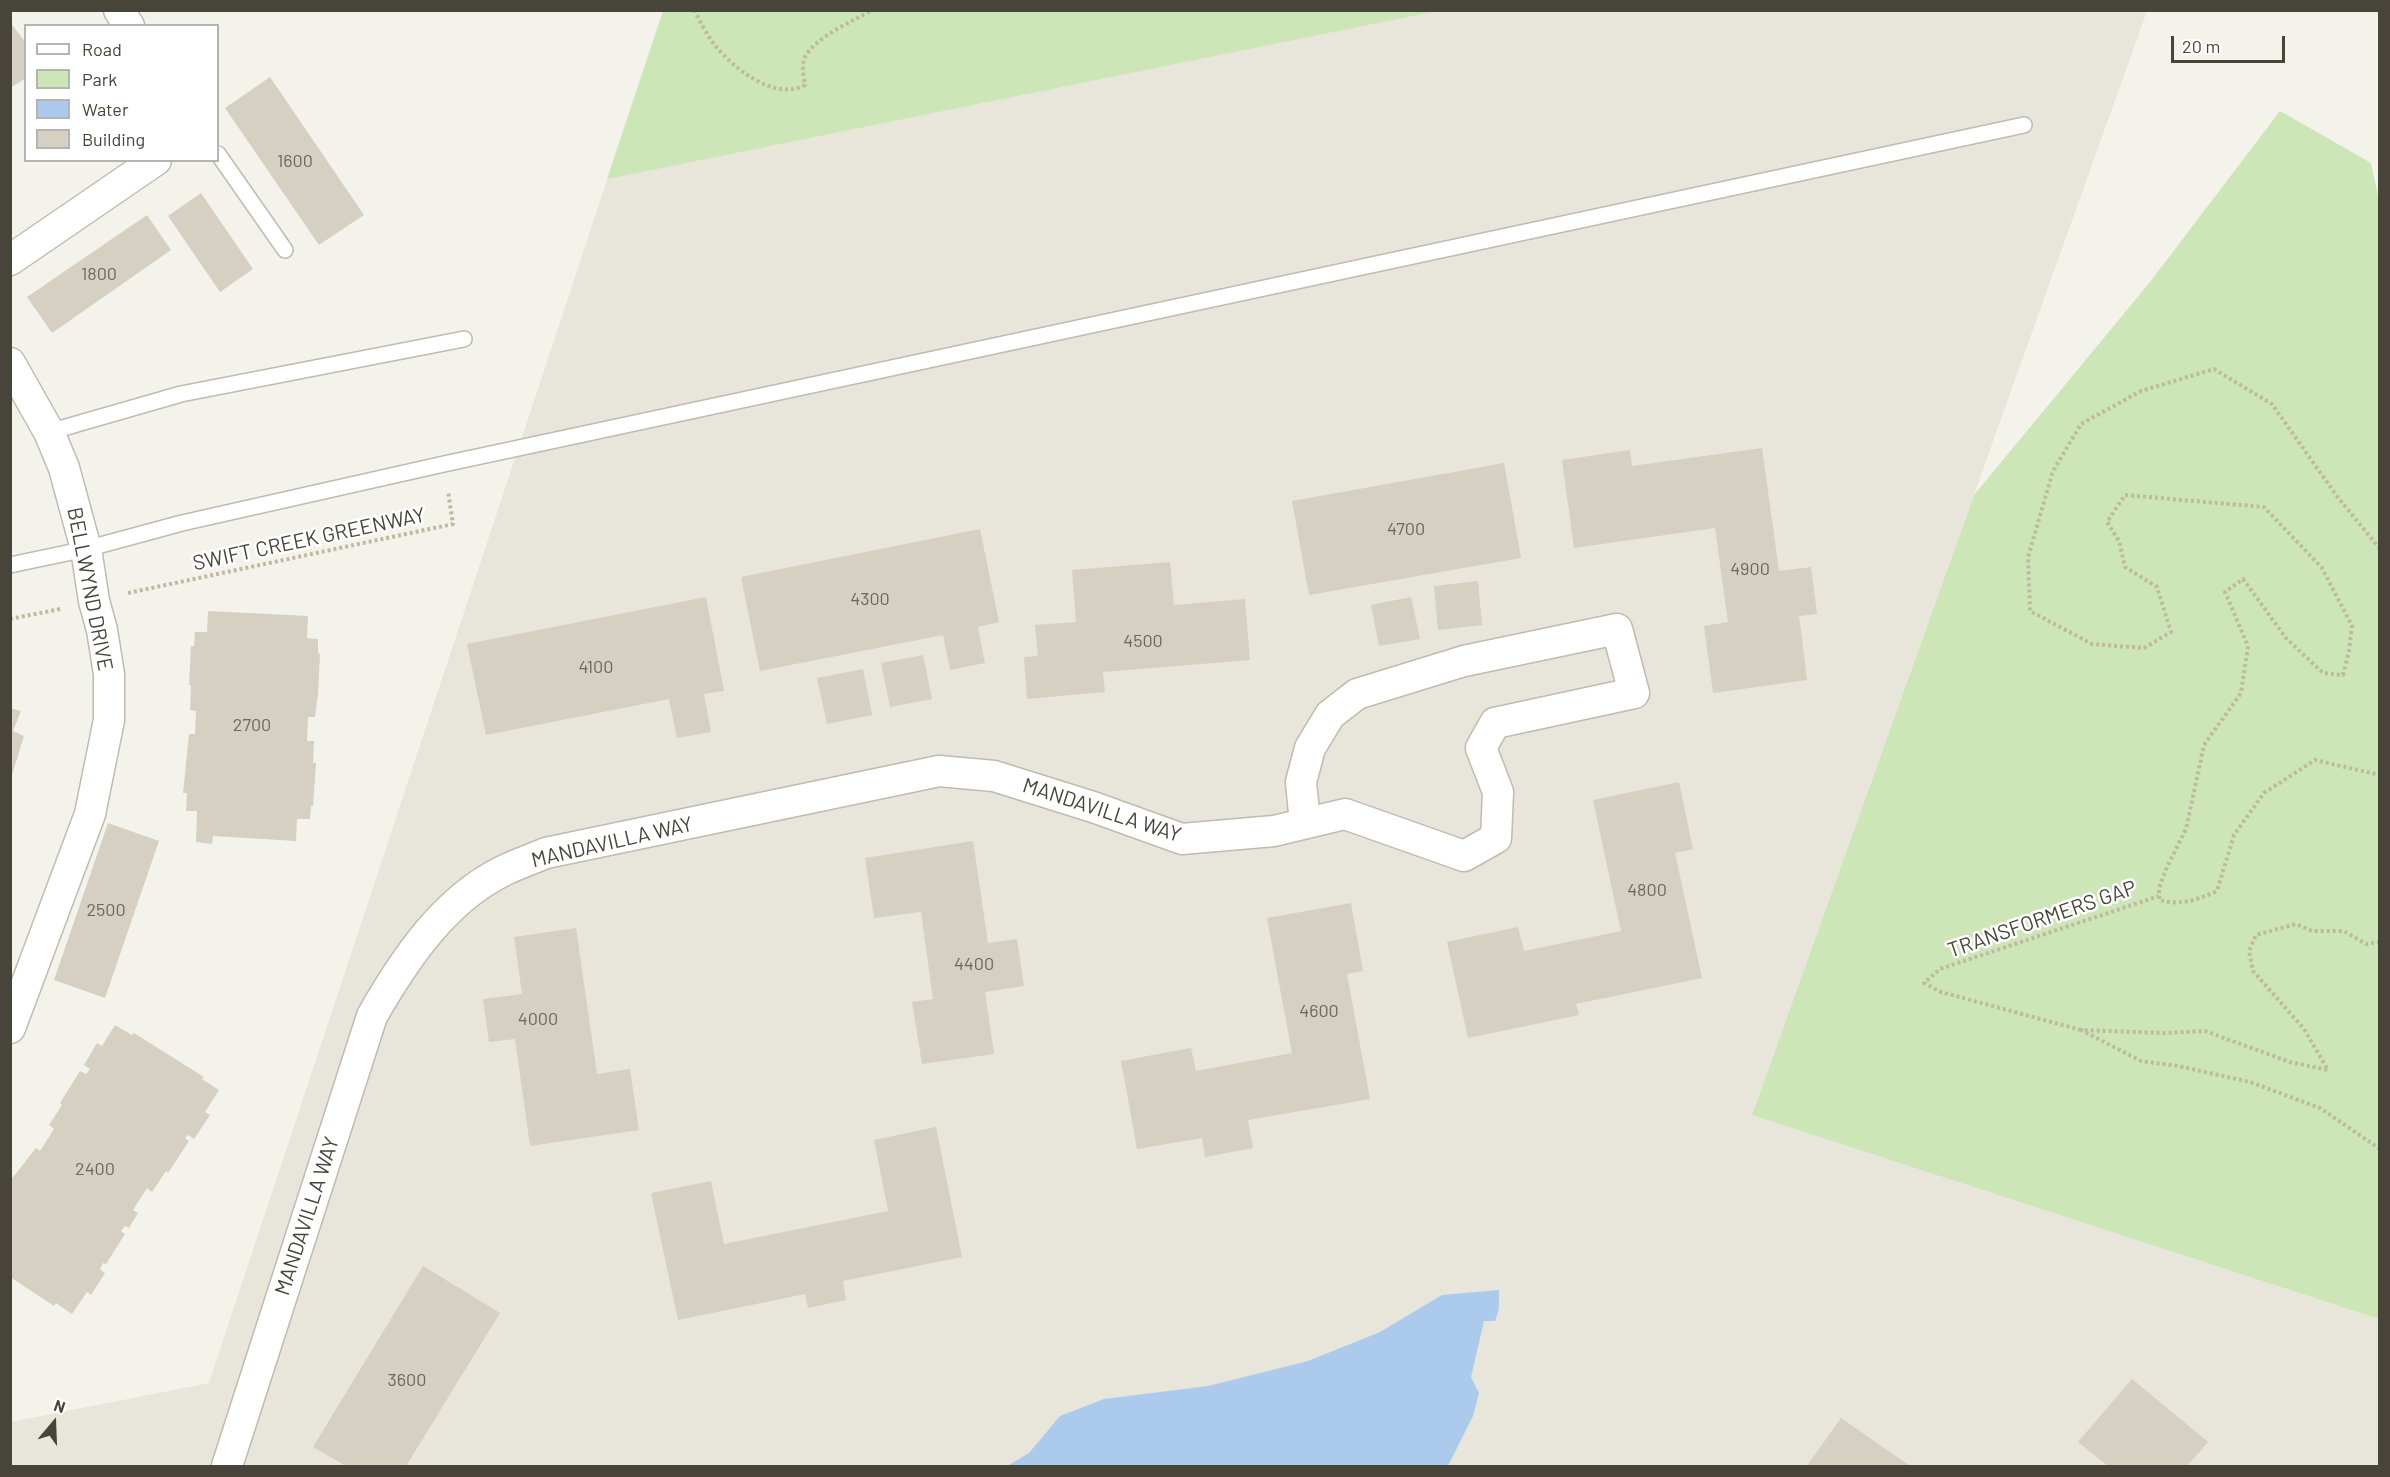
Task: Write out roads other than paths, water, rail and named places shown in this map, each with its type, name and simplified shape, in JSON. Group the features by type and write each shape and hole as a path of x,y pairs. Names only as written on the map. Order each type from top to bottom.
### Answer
{"street":[{"path":"119,10 128,24"},
{"path":"10,261 153,162"},
{"name":"BELLWYND DRIVE","path":"10,363 49,432 64,468 86,549 109,674 109,720 90,814 10,1028"},
{"name":"MANDAVILLA WAY","path":"227,1467 372,1016 396,973 425,937 464,897 502,871 546,853 939,771 994,776 1093,807 1182,839 1274,831 1345,814 1464,856 1496,838 1498,792 1481,748 1495,723 1634,693 1617,629 1464,660 1357,694 1330,715 1310,748 1301,782 1305,823"}],"lane":[{"path":"10,565 86,549 182,523 444,464 2024,125"},
{"path":"219,155 285,250"},
{"path":"49,432 181,394 464,339"}],"water":[{"path":"1499,1290 1499,1309 1495,1321 1484,1321 1471,1377 1479,1393 1473,1416 1448,1466 1007,1466 1029,1453 1060,1416 1104,1399 1208,1386 1308,1361 1380,1332 1442,1295"}]}
